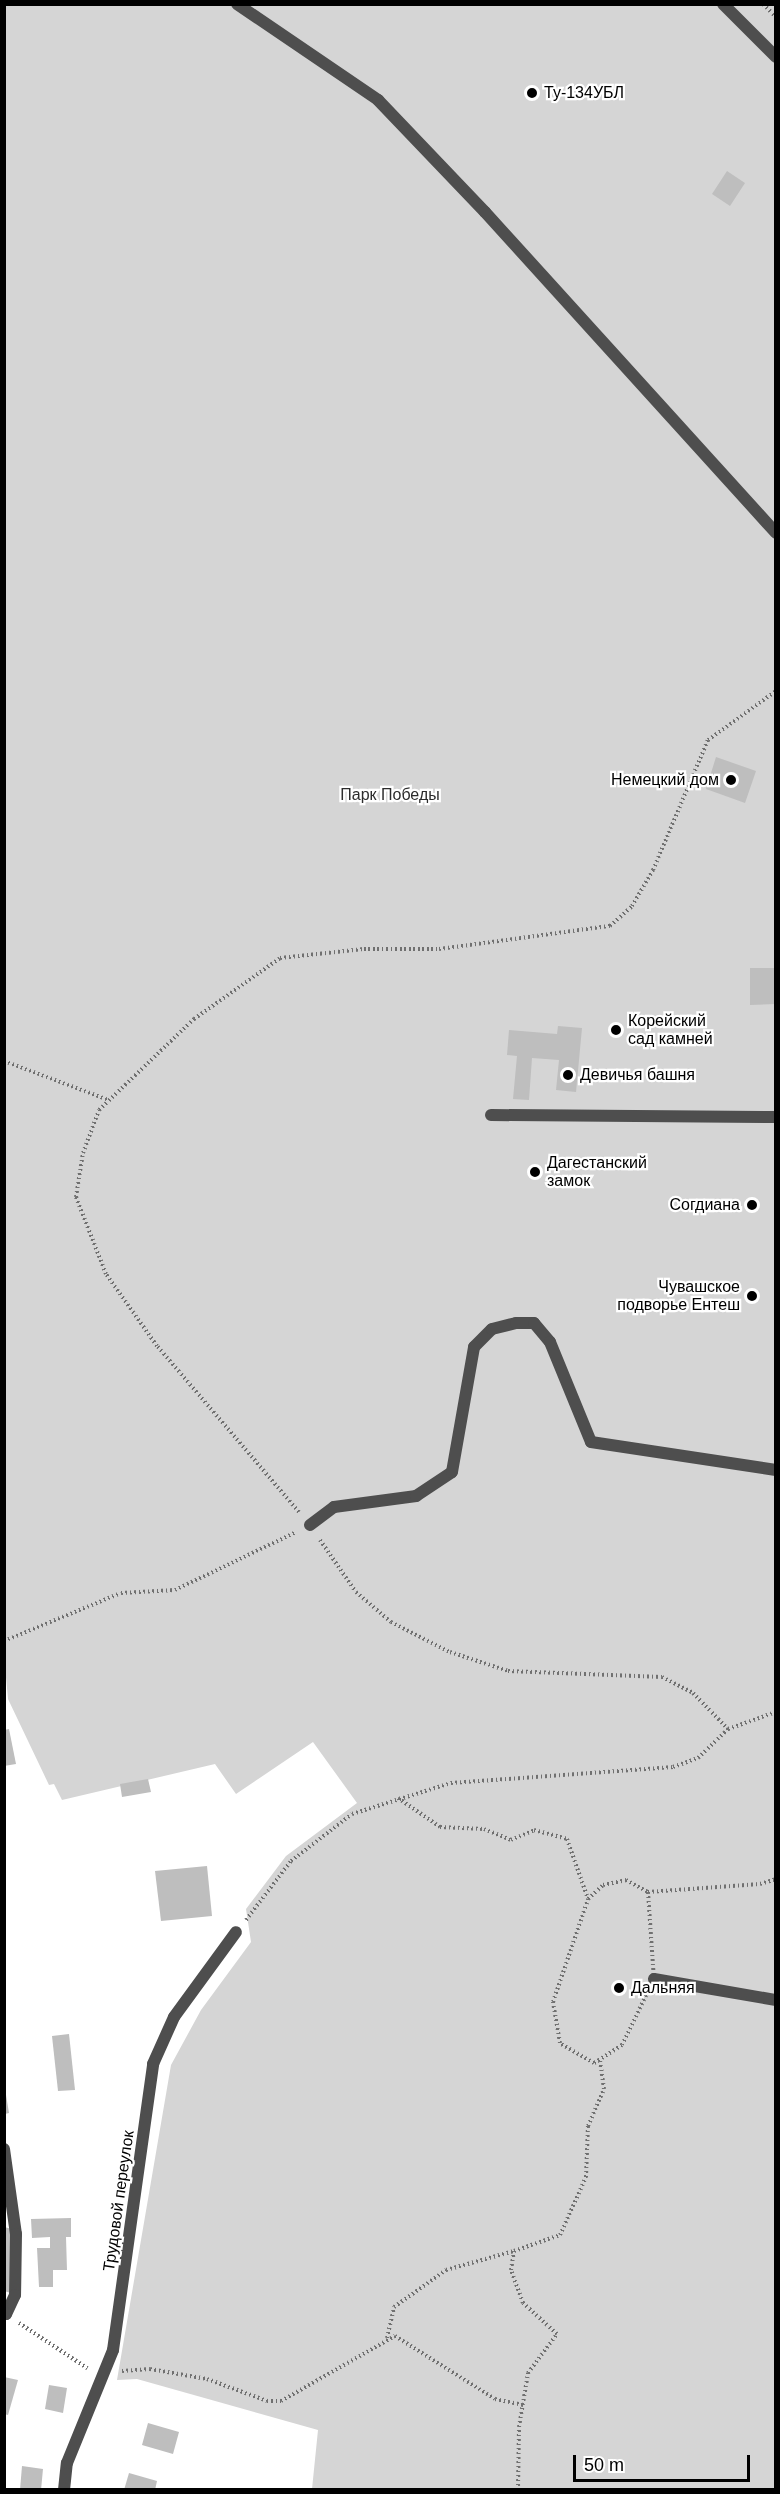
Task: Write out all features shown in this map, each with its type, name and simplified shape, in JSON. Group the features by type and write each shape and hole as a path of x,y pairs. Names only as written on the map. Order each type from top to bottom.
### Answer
{"street":[{"path":"237,4 378,100 485,212 776,533"},
{"path":"723,4 776,57"},
{"path":"491,1115 776,1117"},
{"path":"310,1526 334,1507 416,1496 452,1472 474,1347 492,1329 516,1323 534,1323 550,1342 591,1442 776,1470"},
{"name":"Трудовой переулок","path":"64,2490 67,2463 106,2372 132,2238 153,2064 174,2016 236,1932"},
{"path":"654,1979 776,2000"},
{"path":"4,2149 16,2234 15,2295 5,2314"}],"path":[{"path":"763,4 776,17"},
{"path":"728,1729 693,1693 662,1677 508,1671 450,1652 390,1622 356,1592 310,1526 157,1346 106,1274 76,1197 83,1153 99,1110 194,1019 280,958 364,949 439,949 610,926 632,906 653,870 708,740 776,691"},
{"path":"4,1061 109,1100"},
{"path":"4,1641 122,1593 175,1590 310,1526"},
{"path":"236,1932 291,1861 323,1834 352,1814 451,1783 514,1776 673,1767 698,1758 728,1729 776,1712"},
{"path":"398,1798 440,1827 484,1829 511,1840 534,1830 567,1839 588,1899"},
{"path":"648,1892 654,1979 622,2045 594,2063 560,2043 553,2002 588,1899 603,1885 626,1880 648,1892 760,1884 776,1879"},
{"path":"387,2339 394,2307 447,2270 560,2235 586,2177 588,2126 604,2089 600,2059"},
{"path":"514,2251 511,2270 523,2303 557,2334 528,2373 523,2405 518,2490"},
{"path":"5,2314 81,2367 106,2372 150,2369 207,2379 267,2401 281,2401 395,2336 495,2399 523,2405"}],"green space":[{"name":"Парк Победы","path":"4,5 775,5 775,2489 312,2489 318,2430 137,2379 117,2380 171,2065 201,2010 251,1942 246,1909 286,1856 357,1803 313,1742 236,1794 215,1764 62,1800 54,1784 49,1785 8,1699 4,1655"}],"building":[{"path":"727,171 745,183 730,206 712,194"},
{"name":"Немецкий дом","path":"716,757 756,771 745,803 706,789"},
{"path":"750,968 776,968 776,1004 750,1005"},
{"name":"Девичья башня","path":"558,1026 582,1028 576,1092 556,1090 559,1060 532,1058 529,1100 513,1099 517,1056 507,1055 509,1030 557,1034"},
{"path":"9,1729 16,1764 4,1766 4,1730"},
{"path":"148,1779 151,1792 122,1797 120,1784"},
{"path":"207,1866 212,1916 161,1921 155,1871"},
{"path":"69,2034 75,2090 58,2091 52,2036"},
{"path":"5,2089 9,2113 5,2114"},
{"path":"71,2218 71,2237 66,2237 67,2270 53,2270 53,2287 39,2287 37,2248 50,2248 50,2237 32,2238 31,2219"},
{"path":"4,2227 12,2229 11,2293 4,2291"},
{"path":"4,2377 18,2380 8,2415 4,2414"},
{"path":"49,2385 67,2388 63,2413 45,2409"},
{"path":"148,2423 179,2432 173,2454 142,2445"},
{"path":"22,2466 43,2469 41,2490 20,2490"},
{"path":"129,2473 157,2481 155,2490 124,2490"}],"place":[{"name":"Ту-134УБЛ","path":"532,93"},
{"name":"Немецкий дом","path":"731,780"},
{"name":"Корейский сад камней","path":"616,1030"},
{"name":"Девичья башня","path":"568,1075"},
{"name":"Дагестанский замок","path":"535,1172"},
{"name":"Согдиана","path":"752,1205"},
{"name":"Чувашское подворье Ентеш","path":"752,1296"},
{"name":"Дальняя","path":"619,1988"}]}
